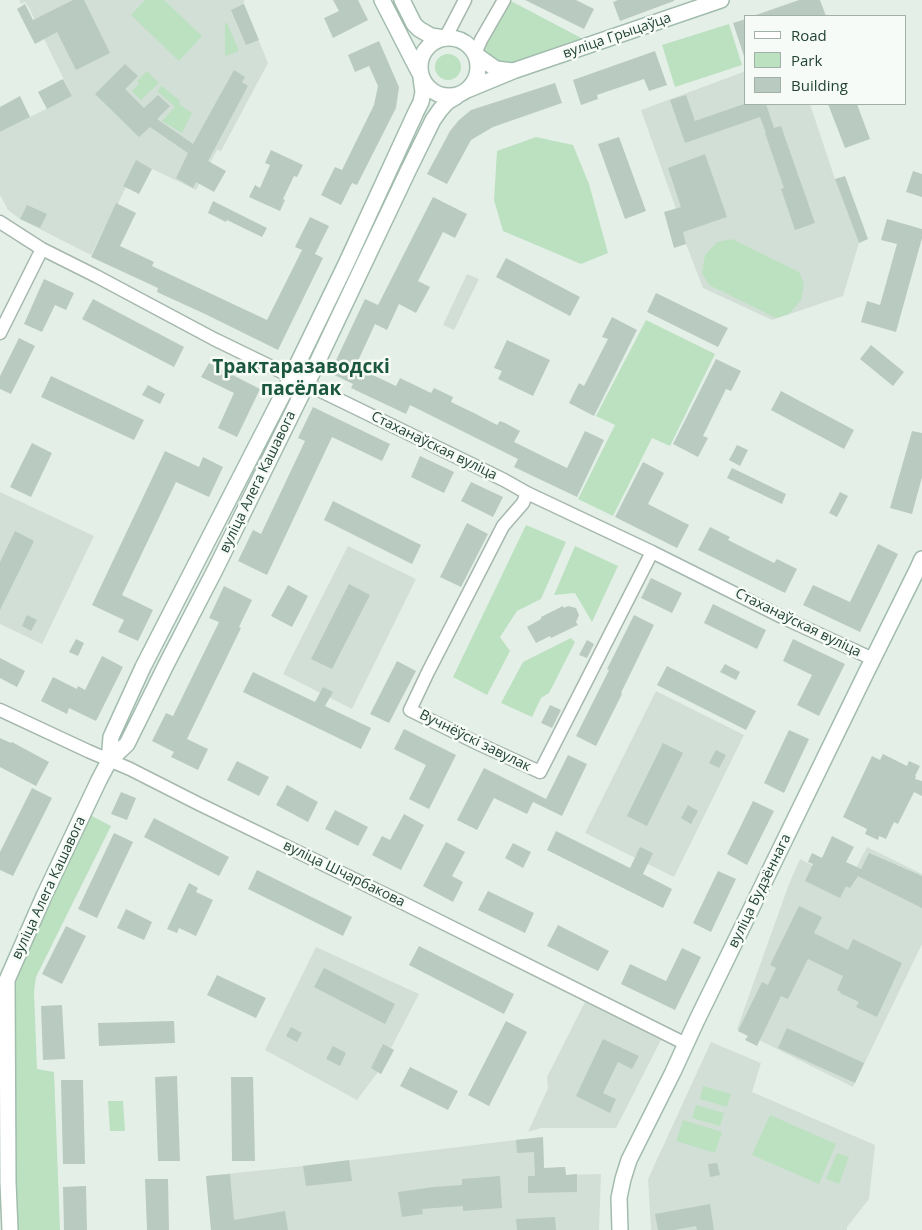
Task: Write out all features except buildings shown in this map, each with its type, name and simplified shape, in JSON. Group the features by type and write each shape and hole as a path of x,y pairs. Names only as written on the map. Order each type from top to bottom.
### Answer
{"main road":[{"name":"вуліца Алега Кашавога","path":"109,761 111,737 143,666 291,377 421,102 423,92 420,75 382,0"},
{"path":"402,0 418,29 431,36 452,38 464,41 472,48 475,54 478,73 474,82 462,93 442,96 426,86 420,75 419,63 422,53 428,46 434,41 445,38"},
{"name":"вуліца Грыцаўца","path":"462,93 513,71 721,0"},
{"path":"475,54 496,69 513,71"},
{"name":"вуліца Алега Кашавога","path":"10,1230 7,980 44,896 109,761 127,744 216,568 433,120 447,102 462,93"},
{"path":"366,221 380,229"},
{"name":"вуліца Будзённага","path":"620,1230 619,1198 629,1160 922,559"}],"street":[{"path":"445,38 465,0"},
{"path":"475,54 504,0"},
{"name":"Стаханаўская вуліца","path":"0,222 42,249 214,339 504,480 527,494 873,659"},
{"path":"0,333 42,249"},
{"name":"Вучнёўскі завулак","path":"527,494 523,503 503,526 410,710 479,744 540,772 652,552"},
{"name":"вуліца Шчарбакова","path":"0,710 130,769 686,1044"}],"shaded area":[{"path":"19,0 244,0 244,5 268,63 221,151 217,150 196,190 136,161 123,185 126,187 118,204 116,204 91,255 20,219 8,210 0,195 0,132 72,96 28,6 25,2 21,4"},
{"path":"744,72 744,105 810,105 859,243 843,296 772,320 703,288 686,244 676,209 641,110"},
{"path":"467,274 479,279 454,330 443,325"},
{"path":"0,492 94,536 42,644 0,624"},
{"path":"348,546 416,579 352,709 283,674"},
{"path":"656,691 744,735 674,877 585,833"},
{"path":"867,847 922,874 922,944 853,1087 737,1029 789,884 800,859 848,883"},
{"path":"316,947 419,994 391,1048 394,1050 381,1074 378,1072 357,1100 265,1050"},
{"path":"585,1002 661,1040 616,1128 541,1128 528,1132 548,1088 547,1077"},
{"path":"711,1042 761,1063 752,1092 875,1145 869,1199 847,1227 847,1230 651,1230 648,1179"},
{"path":"543,1137 544,1175 555,1174 555,1167 565,1167 566,1175 601,1174 599,1230 211,1230 206,1176"}],"green space":[{"path":"145,0 164,0 202,36 179,61 131,15"},
{"path":"509,0 587,41 503,65 481,51"},
{"path":"225,23 227,23 239,51 226,56 225,54"},
{"path":"729,24 742,65 675,87 662,45"},
{"path":"448,54 457,58 461,67 457,76 448,80 439,76 435,67 439,58"},
{"path":"147,71 159,83 141,100 132,91 139,84 137,81"},
{"path":"162,86 180,101 179,104 192,113 182,133 162,121 175,107 157,91"},
{"path":"536,137 573,145 589,184 608,253 581,264 503,231 494,200 497,151"},
{"path":"732,239 799,272 804,284 801,300 789,314 776,318 709,285 702,273 705,255 717,242"},
{"path":"646,320 715,354 670,446 652,438 613,516 578,499 615,425 596,416"},
{"path":"526,525 566,542 541,599 517,611 500,637 510,651 487,695 453,677"},
{"path":"575,546 618,566 592,622 575,593 554,595"},
{"path":"571,638 575,642 549,693 541,698 532,717 501,703 523,662"},
{"path":"90,815 111,826 36,977 34,992 37,1069 54,1072 60,1230 15,1230 12,976"},
{"path":"703,1086 731,1094 727,1107 700,1099"},
{"path":"108,1101 123,1101 125,1131 110,1131"},
{"path":"696,1105 724,1113 720,1126 692,1118"},
{"path":"770,1115 836,1144 819,1184 752,1155"},
{"path":"683,1120 722,1132 715,1153 676,1141"},
{"path":"837,1153 849,1157 839,1184 826,1179"}],"district":[{"name":"Трактаразаводскі пасёлак","path":"301,379"}]}
